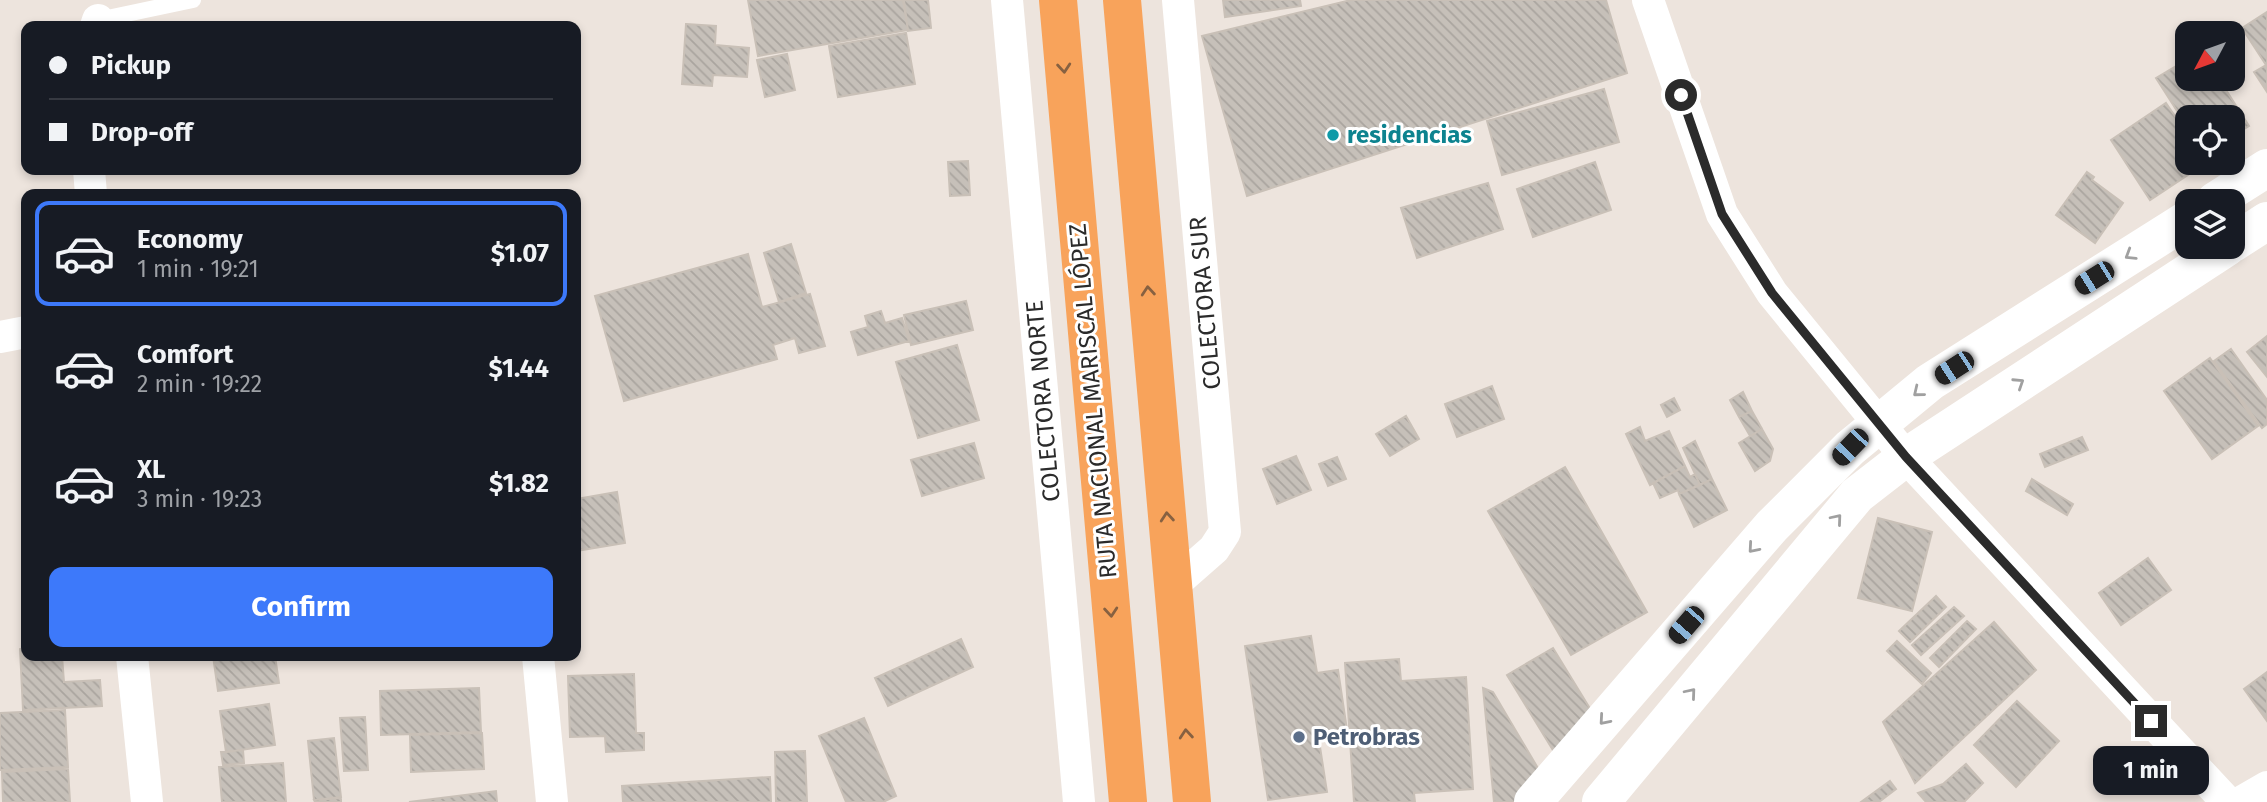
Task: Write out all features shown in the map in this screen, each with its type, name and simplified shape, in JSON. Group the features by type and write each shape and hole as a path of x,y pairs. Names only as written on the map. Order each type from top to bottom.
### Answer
{"highway":[{"name":"RUTA NACIONAL MARISCAL LÓPEZ","path":"1058,0 1128,802"},
{"path":"1122,0 1192,802"}],"main road":[{"path":"2234,189 2267,168"},
{"path":"2245,235 2267,221"},
{"path":"1533,802 1772,526 1850,447 1930,383 2175,227"},
{"path":"1601,802 1857,495 1906,457 2209,259"}],"street":[{"name":"COLECTORA NORTE","path":"1007,0 1079,802"},
{"name":"COLECTORA SUR","path":"1173,585 1214,548 1225,532 1178,0"},
{"path":"1648,0 1722,214 1772,293 1906,457 2227,802"},
{"path":"0,337 21,333"},
{"path":"133,661 147,802"},
{"path":"538,661 552,802"},
{"path":"2241,802 2267,787"}],"lane":[{"path":"105,21 193,0"}],"building":[{"path":"748,0 903,0 908,30 758,56"},
{"path":"904,0 928,0 931,28 908,31"},
{"path":"1223,0 1300,0 1301,6 1225,17"},
{"name":"residencias","path":"1351,0 1606,0 1627,73 1247,196 1202,36"},
{"path":"2267,12 2267,92 2254,72 2266,65 2245,33 2245,26"},
{"path":"686,24 716,26 715,45 749,48 747,77 713,75 712,86 682,84"},
{"path":"906,33 915,84 838,97 829,46"},
{"path":"787,54 795,90 765,97 757,60"},
{"path":"2175,67 2175,91 2227,91 2236,105 2175,105 2175,108 2156,78"},
{"path":"1604,89 1619,142 1502,175 1487,121"},
{"path":"2166,103 2175,116 2175,175 2188,175 2150,200 2111,140"},
{"path":"968,161 970,195 950,196 948,162"},
{"path":"1595,162 1611,210 1533,237 1517,189"},
{"path":"2087,172 2094,177 2092,180 2123,203 2095,243 2056,215"},
{"path":"1488,183 1503,229 1417,258 1401,208"},
{"path":"791,244 806,293 779,302 764,253"},
{"path":"748,254 762,307 810,294 825,346 799,353 795,338 773,345 777,359 624,401 595,296"},
{"path":"966,301 973,330 911,345 904,315"},
{"path":"881,311 885,323 902,318 909,341 858,355 851,332 868,327 865,316"},
{"path":"2267,336 2267,377 2247,352"},
{"path":"957,345 979,420 918,438 896,362"},
{"path":"2231,349 2267,400 2267,424 2262,428 2214,361"},
{"path":"2210,358 2258,426 2212,459 2164,391"},
{"path":"1492,386 1504,419 1457,437 1445,404"},
{"path":"1743,392 1752,411 1739,417 1730,400"},
{"path":"1674,398 1680,410 1667,417 1661,405"},
{"path":"1752,411 1762,429 1750,436 1739,417"},
{"path":"1406,416 1419,439 1390,456 1376,434"},
{"path":"1640,427 1645,441 1669,431 1685,466 1650,485 1626,434"},
{"path":"1762,429 1773,449 1770,461 1755,471 1739,443"},
{"path":"2082,437 2088,450 2045,467 2040,454"},
{"path":"1695,441 1712,479 1700,485 1683,448"},
{"path":"974,443 984,478 922,496 911,460"},
{"path":"1296,456 1311,490 1277,504 1263,469"},
{"path":"1337,457 1346,479 1328,486 1319,464"},
{"path":"1685,466 1690,477 1695,474 1700,485 1660,498 1653,483"},
{"path":"1565,467 1647,612 1571,655 1488,511"},
{"path":"1712,479 1727,510 1694,527 1679,494"},
{"path":"2032,479 2073,504 2067,515 2026,491"},
{"path":"617,492 625,543 581,550 581,498"},
{"path":"1878,518 1932,532 1912,611 1858,598"},
{"path":"2148,558 2171,590 2121,625 2099,593"},
{"path":"1936,596 1946,607 1910,642 1899,631"},
{"path":"1954,607 1964,616 1921,655 1912,645"},
{"path":"1967,621 1976,629 1939,667 1930,658"},
{"path":"1994,622 2036,670 1915,783 1883,722"},
{"path":"1311,636 1317,673 1338,670 1347,730 1318,734 1327,792 1268,800 1245,646"},
{"path":"961,639 973,667 888,706 875,678"},
{"path":"1897,641 1931,673 1922,684 1887,651"},
{"path":"1553,648 1600,725 1554,752 1507,675"},
{"path":"20,649 21,661 62,661 64,682 100,680 102,706 23,710"},
{"path":"1399,659 1401,681 1466,677 1473,789 1414,793 1415,802 1354,802 1345,663"},
{"path":"214,661 276,661 279,683 218,691"},
{"path":"2267,672 2267,721 2244,689"},
{"path":"634,674 636,733 644,733 644,750 606,752 605,736 570,737 568,676"},
{"path":"479,688 481,732 381,735 380,691"},
{"path":"1483,688 1493,692 1542,775 1515,802 1494,802"},
{"path":"2017,701 2059,741 2016,787 1974,745"},
{"path":"269,704 275,745 226,752 220,711"},
{"path":"65,710 68,767 0,770 0,713"},
{"path":"365,717 368,770 344,771 340,718"},
{"path":"864,718 896,796 883,802 846,802 819,736"},
{"path":"482,733 484,769 411,772 410,735"},
{"path":"334,738 341,797 314,800 308,741"},
{"path":"243,750 244,763 223,765 221,752"},
{"path":"805,751 807,802 776,802 775,752"},
{"path":"283,763 286,802 222,802 219,767"},
{"path":"1966,764 1983,783 1964,802 1926,802 1918,793 1943,784"},
{"path":"68,769 70,802 3,802 2,772"},
{"path":"770,777 771,802 623,802 622,786"},
{"path":"1890,781 1896,789 1879,802 1861,802"},
{"path":"496,791 497,802 409,802"},
{"path":"341,798 341,802 314,800"}],"place":[{"name":"residencias","path":"1333,135"},
{"name":"Petrobras","path":"1299,737"}],"route":[{"path":"1681,95 1722,214 1772,293 1906,457 2151,721"}]}
